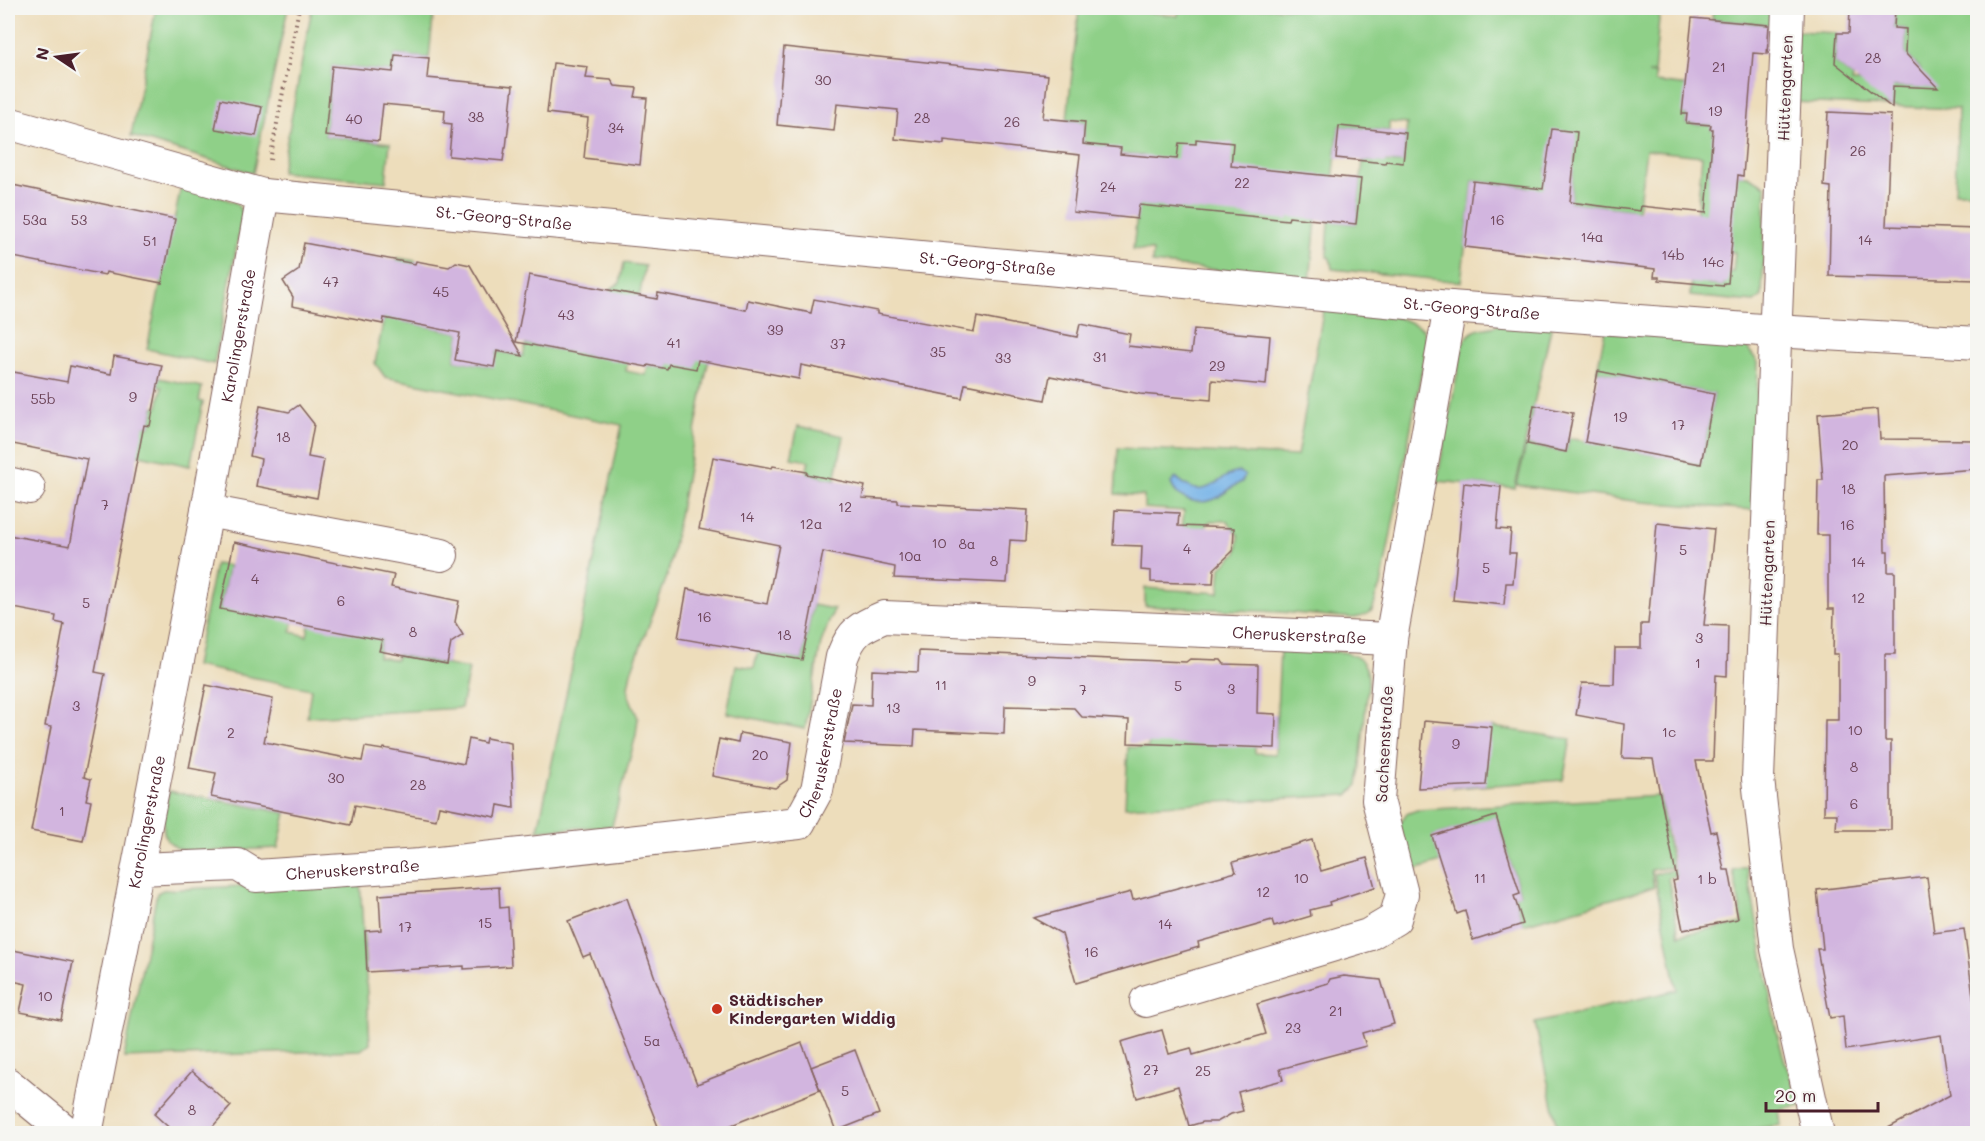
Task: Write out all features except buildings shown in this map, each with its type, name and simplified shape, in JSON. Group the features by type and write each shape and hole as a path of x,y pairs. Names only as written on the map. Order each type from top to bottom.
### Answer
{"street":[{"name":"Hüttengarten","path":"1788,8 1758,779 1777,949 1818,1134"},
{"name":"St.-Georg-Straße","path":"8,123 263,195 1450,307 1977,343"},
{"name":"Karolingerstraße","path":"86,1134 207,510 263,195"},
{"name":"Sachsenstraße","path":"1146,1001 1368,935 1395,919 1402,894 1378,800 1391,639 1450,307"},
{"path":"207,510 442,555"},
{"name":"Cheruskerstraße","path":"138,869 238,866 256,876 420,865 799,823 817,790 842,657 849,639 861,627 884,617 1391,639"},
{"path":"8,1084 69,1134"}],"path":[{"path":"263,195 299,8"}],"green space":[{"path":"156,8 288,8 253,173 131,136"},
{"path":"312,8 434,8 429,58 395,55 393,72 332,66 325,136 390,143 386,182 281,172"},
{"path":"1079,8 1111,8 1178,16 1179,8 1660,8 1654,73 1648,73 1655,74 1655,82 1689,86 1683,114 1687,114 1686,123 1711,125 1711,129 1731,131 1728,158 1711,156 1709,173 1748,176 1766,186 1762,296 1754,302 1690,296 1691,280 1707,281 1708,285 1723,286 1729,272 1733,272 1735,252 1730,252 1696,223 1702,156 1646,150 1638,211 1570,202 1573,170 1546,168 1545,200 1528,187 1473,181 1461,282 1332,269 1330,258 1327,257 1329,221 1356,224 1363,161 1403,163 1407,124 1389,122 1389,131 1339,126 1332,191 1319,190 1310,280 1152,263 1153,251 1133,249 1144,156 1120,154 1083,144 1085,122 1067,120"},
{"path":"1713,8 1773,8 1772,25 1712,20"},
{"path":"1895,8 1977,8 1977,206 1971,206 1971,192 1955,192 1958,109 1793,102 1796,31 1837,33 1835,63 1853,77 1852,82 1878,83 1879,86 1920,87 1921,70 1905,53 1906,29 1894,28"},
{"path":"182,182 236,203 243,213 214,364 147,349"},
{"path":"398,258 416,261 405,322 460,333 455,360 493,367 497,351 523,356 526,344 596,357 609,290 620,283 624,263 645,266 626,371 646,375 648,365 667,369 708,305 712,342 668,574 631,672 628,687 629,696 638,718 636,735 612,826 538,830 622,425 385,377 375,363 395,262"},
{"path":"1324,307 1363,310 1399,318 1423,329 1427,342 1381,586 1373,609 1363,616 1354,618 1145,606 1145,588 1219,593 1221,567 1237,553 1239,536 1227,521 1210,521 1199,534 1182,532 1184,511 1144,508 1144,496 1115,494 1118,448 1297,456"},
{"path":"1500,324 1552,324 1515,488 1437,481 1463,343 1476,330"},
{"path":"1605,331 1745,345 1758,362 1754,510 1642,502 1517,485 1526,445 1566,452 1569,438 1701,464 1714,394 1597,371"},
{"path":"159,378 202,387 199,401 203,402 190,466 89,444 95,415 150,426 154,407 158,407 162,387 158,387"},
{"path":"798,426 844,436 835,480 806,474 809,461 791,458"},
{"path":"215,564 229,566 220,608 298,595 291,632 307,636 310,620 386,611 378,657 396,660 397,655 469,669 461,708 307,717 311,689 195,666"},
{"path":"813,605 834,609 821,643 805,729 727,713 736,665 754,668 758,652 802,660"},
{"path":"1280,650 1343,652 1363,662 1368,684 1358,785 1348,795 1125,807 1128,747 1148,748 1149,740 1255,744 1255,753 1275,754"},
{"path":"1492,727 1571,739 1563,780 1453,788"},
{"path":"169,791 286,813 278,848 192,852 177,848 167,840 164,832 163,819"},
{"path":"1659,796 1673,867 1651,870 1654,887 1523,924 1514,896 1520,893 1496,817 1433,836 1441,862 1411,871 1399,825 1406,814 1417,810"},
{"path":"1687,867 1688,873 1668,877 1679,935 1743,923 1733,870 1747,867 1777,1034 1801,1106 1779,1110 1781,1125 1722,1133 1559,1133 1535,1023 1677,990 1654,874"},
{"path":"360,880 370,1043 361,1050 124,1058 157,893 163,890"}],"water":[{"path":"1239,472 1245,475 1242,482 1217,498 1204,502 1184,498 1178,494 1171,483 1176,478 1190,487 1205,489"}],"place":[{"name":"Städtischer Kindergarten Widdig","path":"717,1009"}]}
